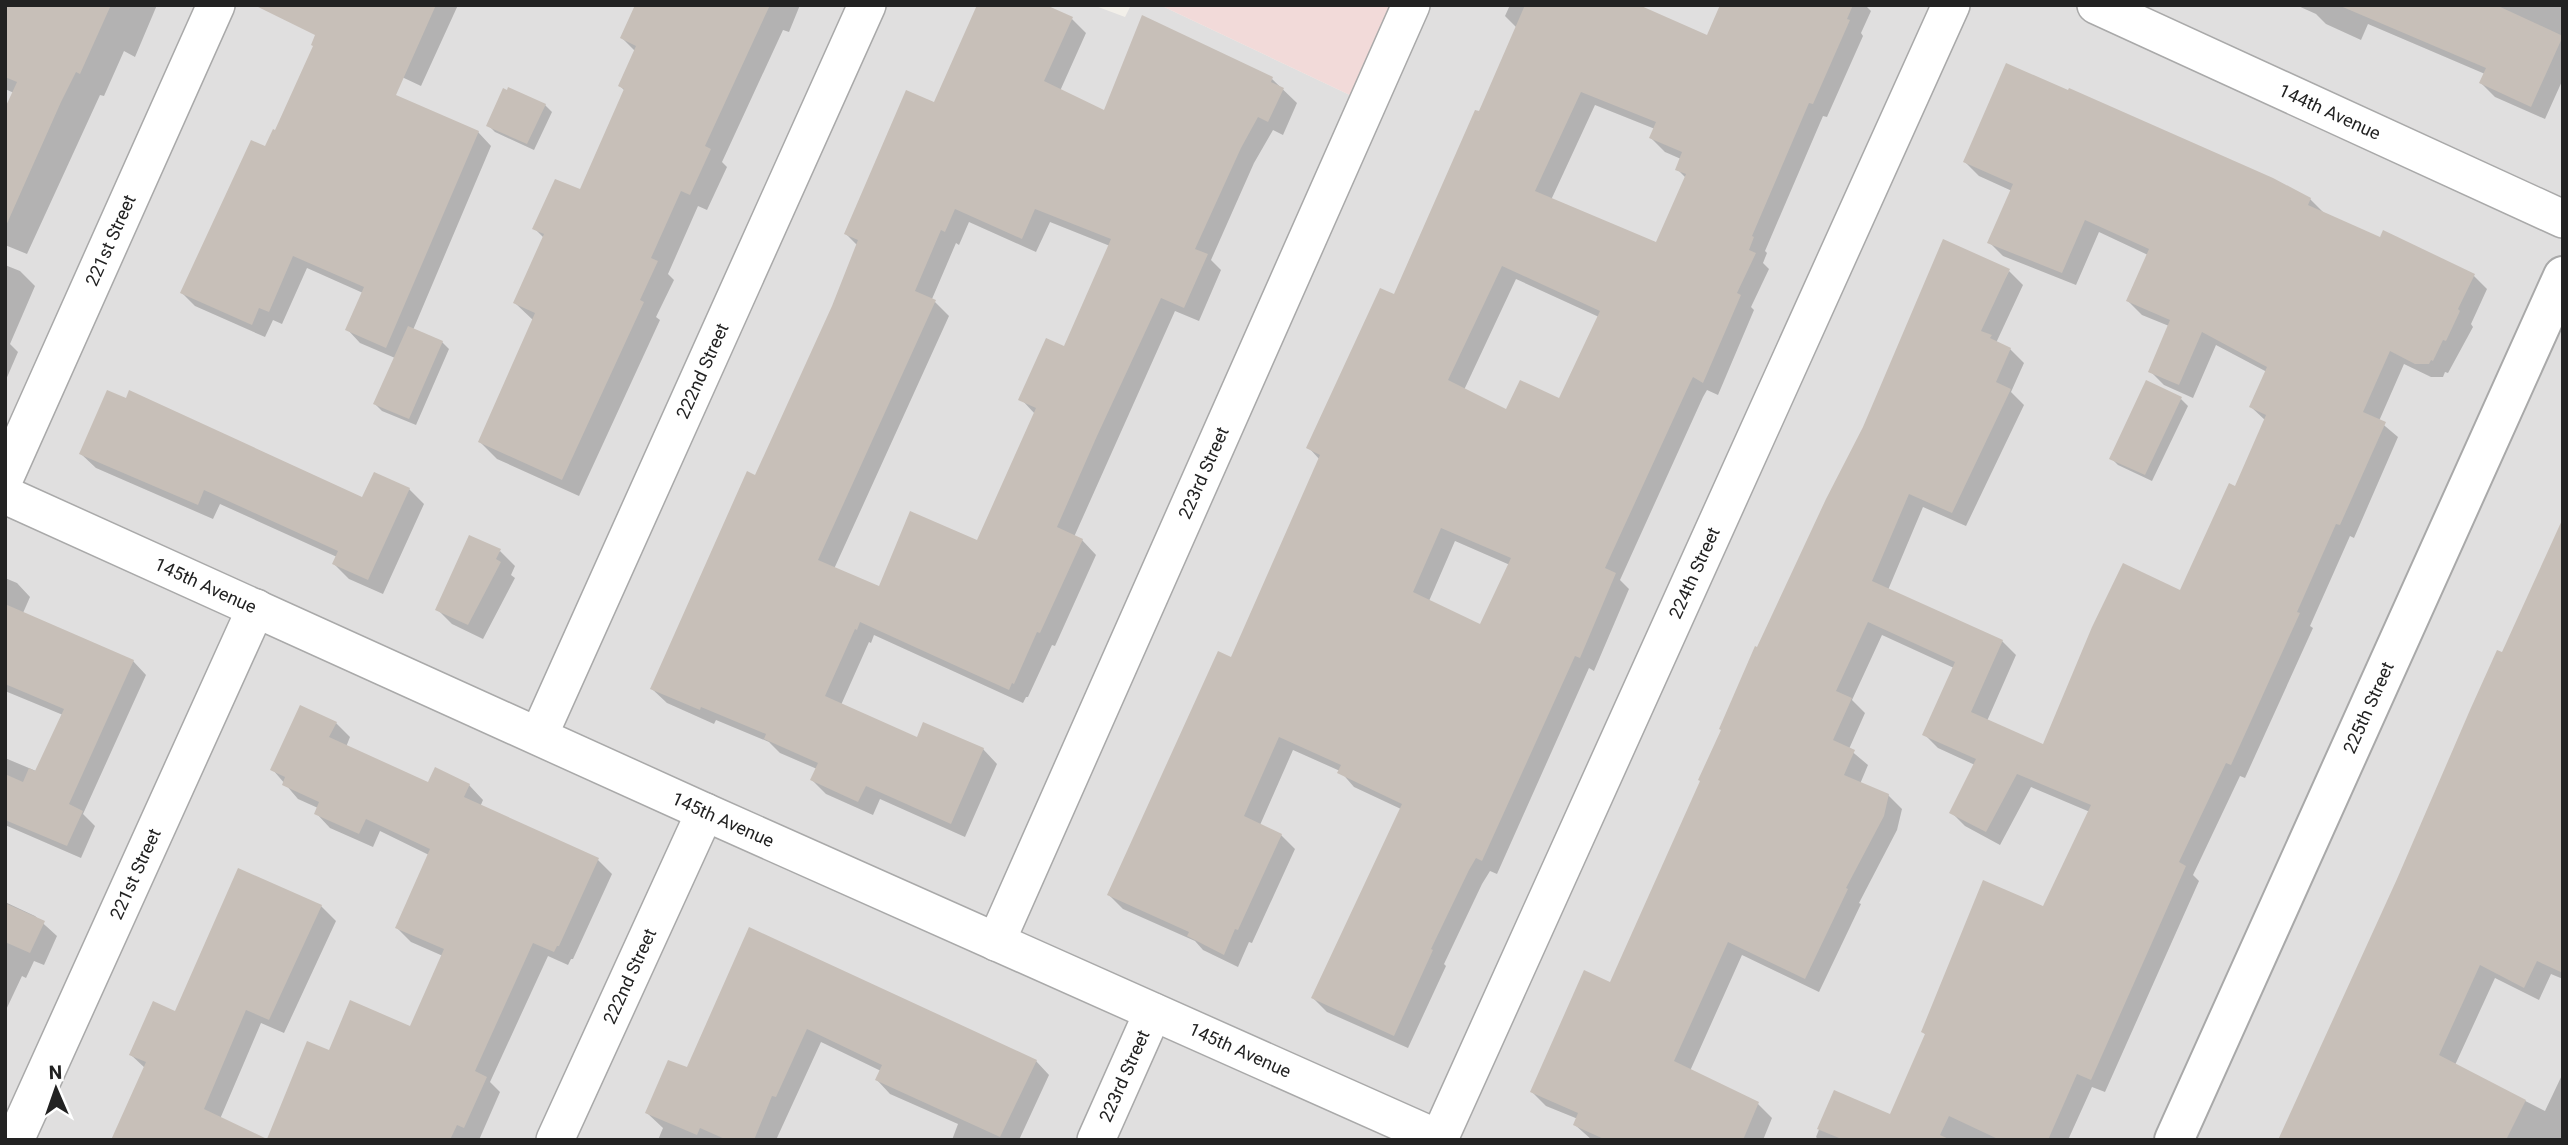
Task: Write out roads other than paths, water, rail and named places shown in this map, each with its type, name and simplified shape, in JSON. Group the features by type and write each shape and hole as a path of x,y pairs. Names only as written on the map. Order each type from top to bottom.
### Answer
{"street":[{"name":"221st Street","path":"5,477 216,5"},
{"name":"222nd Street","path":"539,736 867,5"},
{"name":"223rd Street","path":"996,942 1410,5"},
{"name":"224th Street","path":"1440,1139 1951,5"},
{"name":"144th Avenue","path":"2096,5 2563,219"},
{"name":"225th Street","path":"2174,1140 2563,276"},
{"name":"145th Avenue","path":"5,495 705,812 1440,1139"},
{"name":"221st Street","path":"15,1140 256,608"},
{"name":"222nd Street","path":"555,1140 705,812"},
{"name":"223rd Street","path":"1096,1140 1153,1012"}]}
